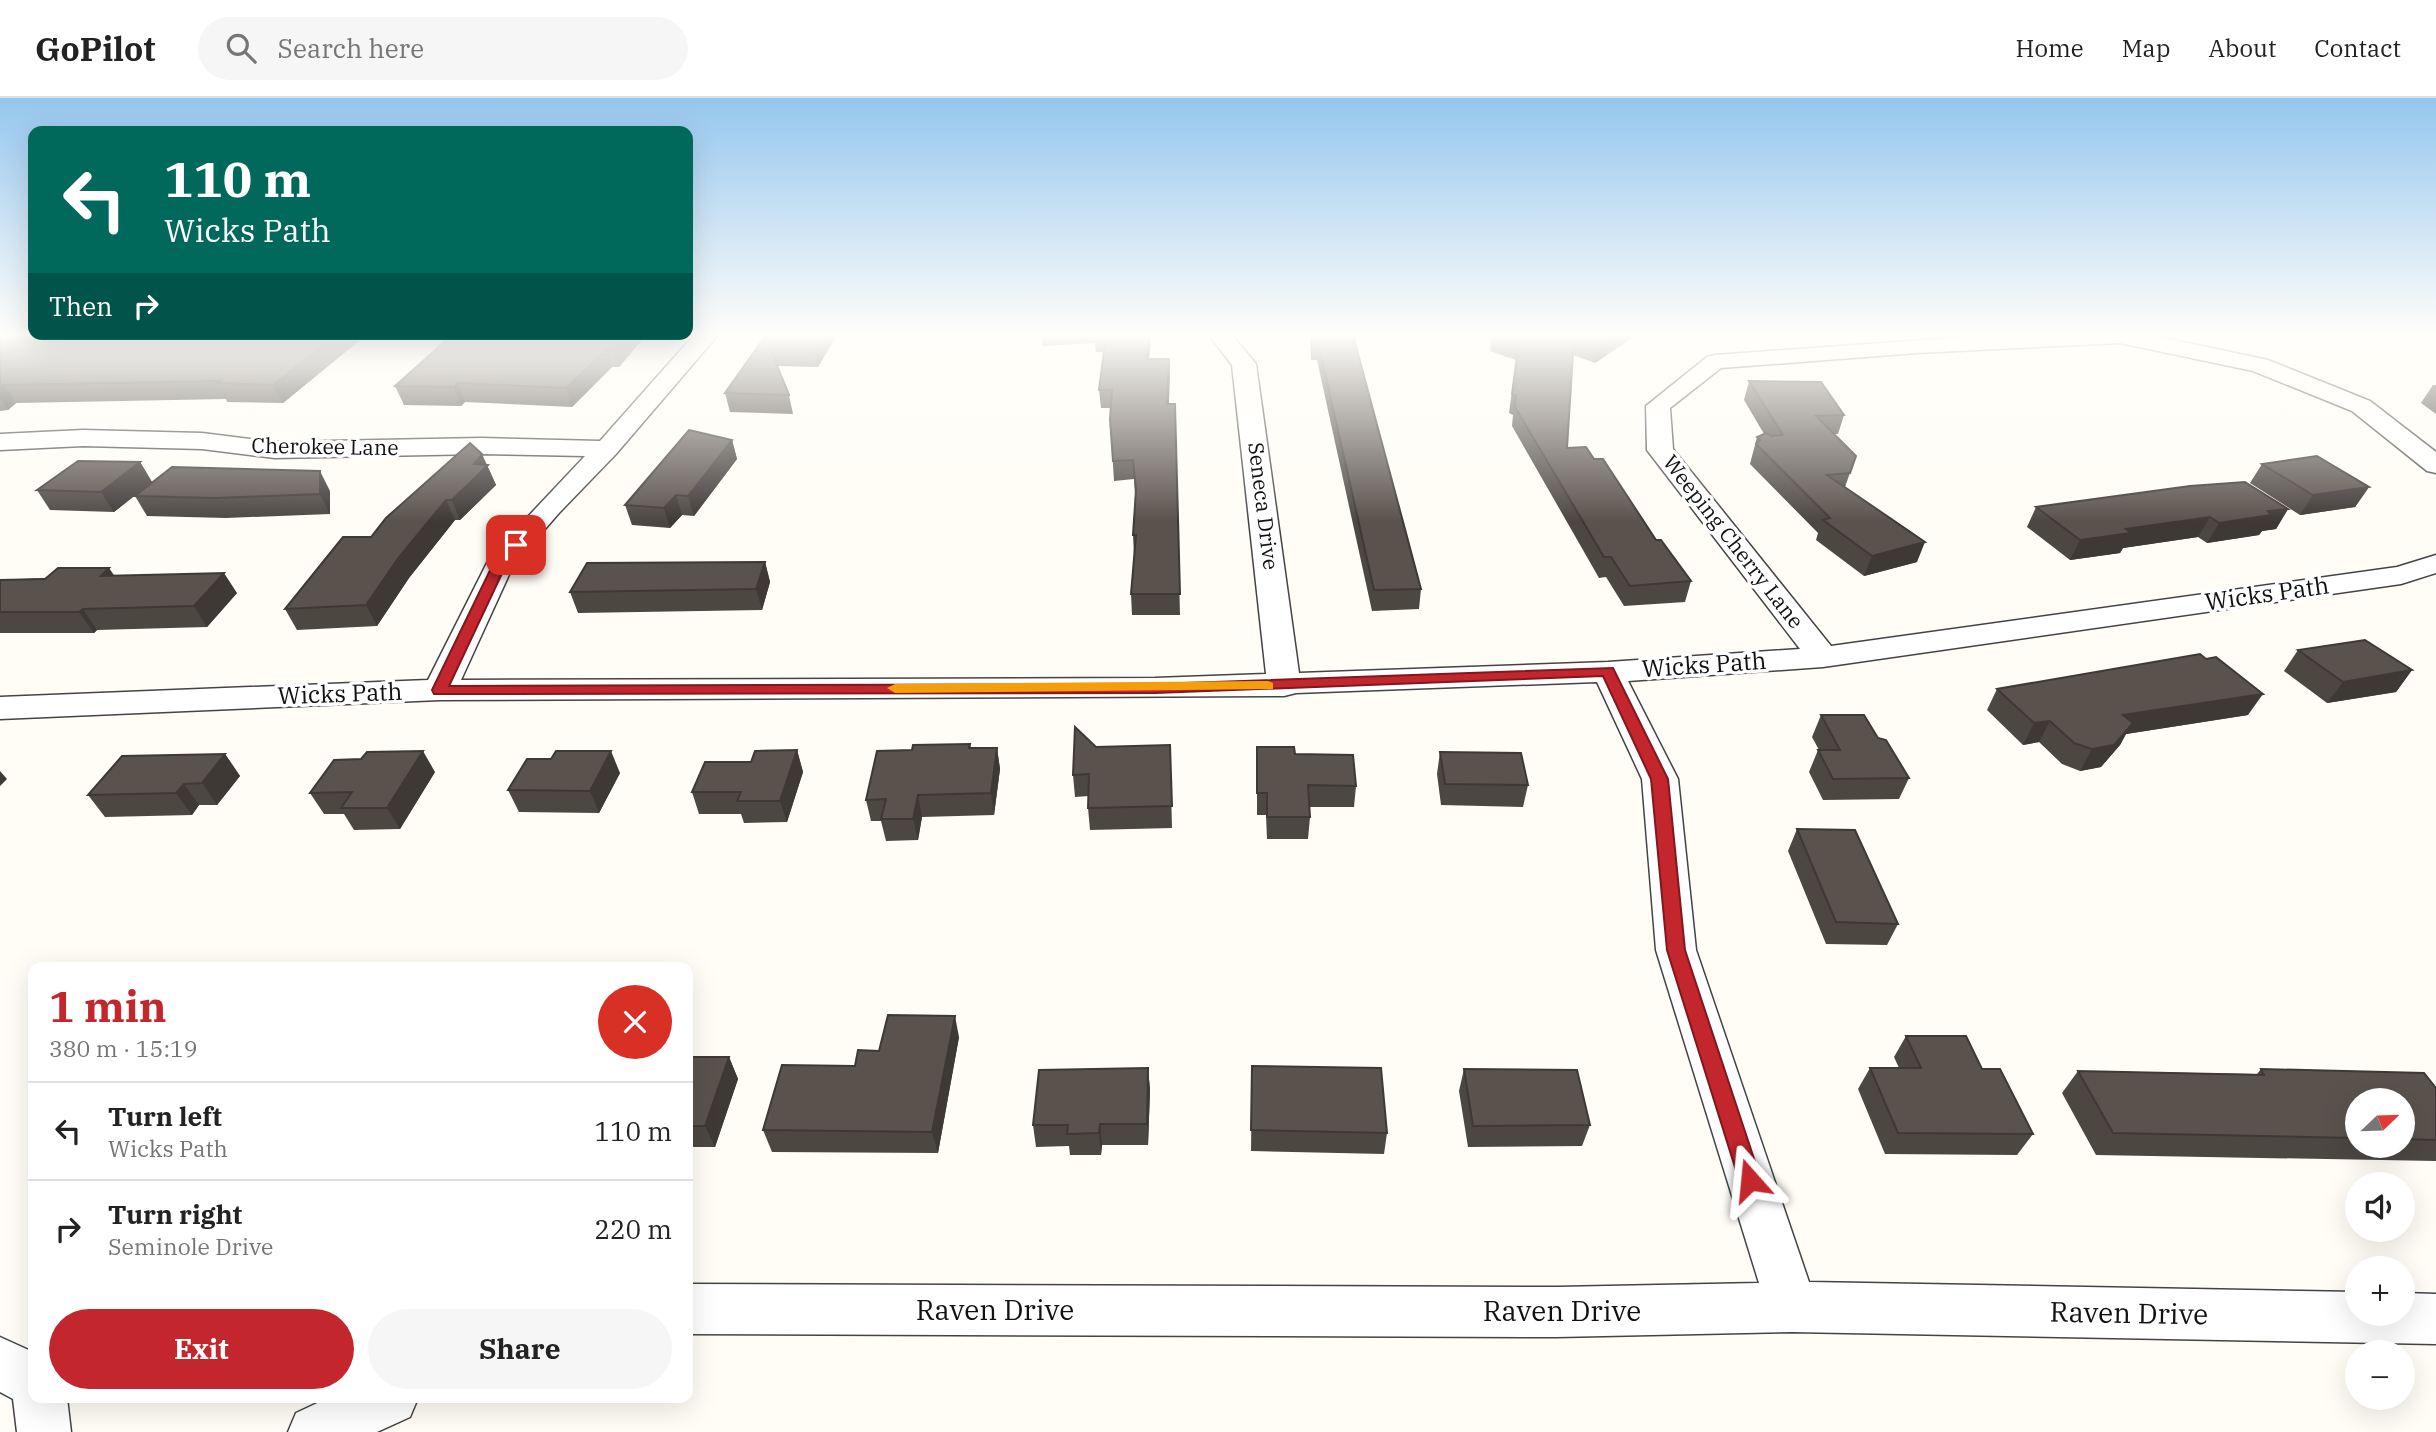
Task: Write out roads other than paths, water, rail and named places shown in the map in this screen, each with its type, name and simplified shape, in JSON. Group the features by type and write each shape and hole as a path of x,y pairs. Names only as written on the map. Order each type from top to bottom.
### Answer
{"street":[{"path":"440,690 500,564 549,507 607,449 652,397"},
{"name":"Seneca Drive","path":"1248,397 1284,686"},
{"name":"Weeping Cherry Lane","path":"1670,397 1658,407 1660,450 1823,657"},
{"name":"Weeping Cherry Lane","path":"2339,397 2361,406 2436,465"},
{"name":"Cherokee Lane","path":"0,442 83,438 202,441 275,450 481,446 607,449"},
{"name":"Wicks Path","path":"0,708 440,690 1284,686 1608,672 1823,657 2401,575 2436,564"},
{"path":"1608,672 1660,779 1676,950 1791,1307"},
{"name":"Raven Drive","path":"693,1309 1557,1312 1791,1307 2436,1319"},
{"path":"0,1363 28,1378"},
{"path":"41,1403 44,1432"},
{"path":"315,1432 380,1403"}]}
